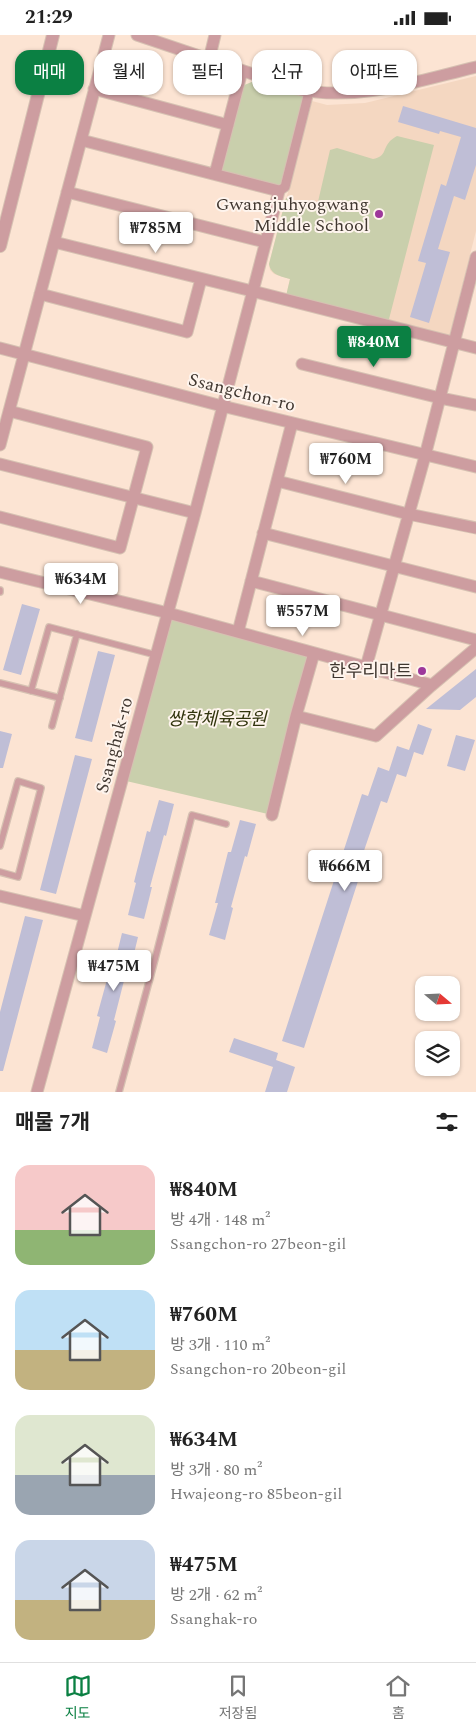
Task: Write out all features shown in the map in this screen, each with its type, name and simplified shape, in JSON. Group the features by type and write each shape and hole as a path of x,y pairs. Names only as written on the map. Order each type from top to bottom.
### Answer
{"street":[{"path":"0,246 4,209 53,35"},
{"path":"105,50 109,35"},
{"path":"137,35 180,50"},
{"path":"211,50 215,35"},
{"path":"322,93 354,93 384,89 476,67"},
{"path":"242,71 252,74"},
{"path":"0,445 94,89"},
{"path":"116,95 228,125"},
{"path":"215,174 236,95"},
{"path":"81,140 279,191 285,187 309,95"},
{"name":"Ssanghak-ro","path":"38,1092 195,513 279,191"},
{"path":"67,192 265,242"},
{"path":"54,243 252,291 476,349"},
{"path":"366,667 454,344 471,298 476,257"},
{"path":"40,294 187,332 201,279"},
{"name":"Ssangchon-ro","path":"0,348 222,406 476,467"},
{"path":"302,364 476,405"},
{"path":"0,517 120,549 147,447 9,411"},
{"path":"238,632 292,423"},
{"path":"0,464 195,513"},
{"path":"277,481 408,514 476,528"},
{"path":"264,533 476,587"},
{"path":"0,572 168,613 432,685"},
{"path":"251,581 476,640"},
{"path":"296,716 376,736 476,648"},
{"path":"272,815 296,716 314,653"},
{"path":"0,896 85,916"}],"lane":[{"path":"32,691 49,627 156,655"},
{"path":"52,725 77,634"},
{"path":"0,683 60,698"},
{"path":"0,846 18,781 42,788 18,877 0,872"},
{"path":"119,1092 192,815 226,824"}],"shaded area":[{"name":"Gwangjuhyogwang Middle School","path":"476,76 476,231 449,338 286,296 290,279 274,274 270,270 269,264 312,101 327,105 365,103 398,95 417,95 417,90"}],"green space":[{"path":"252,82 252,95 299,95 305,97 281,187 223,172 220,167 240,95 242,95 242,86"},
{"path":"397,136 434,145 388,323 286,296 290,279 274,273 269,264 286,198 317,206 330,150 337,148 373,159 380,156 390,141"},
{"name":"쌍학체육공원","path":"168,613 314,653 272,815 122,780"}],"building":[{"path":"403,106 476,128 476,165 465,200 454,196 438,249 450,252 429,323 410,317 426,263 418,261 441,184 446,186 461,137 440,131 439,134 398,122"},
{"path":"22,604 40,609 21,675 3,670"},
{"path":"98,651 115,655 92,742 75,738"},
{"path":"476,669 476,697 460,710 426,709"},
{"path":"418,724 432,729 423,755 414,752 406,777 397,774 387,803 381,801 356,874 360,875 304,1048 282,1041 362,794 368,796 378,767 389,771 397,746 409,750"},
{"path":"0,731 12,734 3,768 0,768"},
{"path":"456,735 475,740 465,771 447,766"},
{"path":"75,755 92,759 56,894 40,890"},
{"path":"159,800 174,804 150,887 152,887 144,919 128,915 147,831 150,832"},
{"path":"240,820 256,824 231,907 233,908 225,940 209,935 218,903 215,903 228,852 231,852"},
{"path":"25,916 43,920 3,1071 0,1071 0,1012"},
{"path":"122,933 138,937 130,970 127,969 107,1053 92,1048 100,1017 97,1016 111,965 114,966"},
{"path":"234,1038 278,1053 276,1060 295,1067 287,1092 265,1092 273,1067 229,1052"}],"place":[{"name":"Gwangjuhyogwang Middle School","path":"379,214"},
{"name":"한우리마트","path":"422,671"}]}
